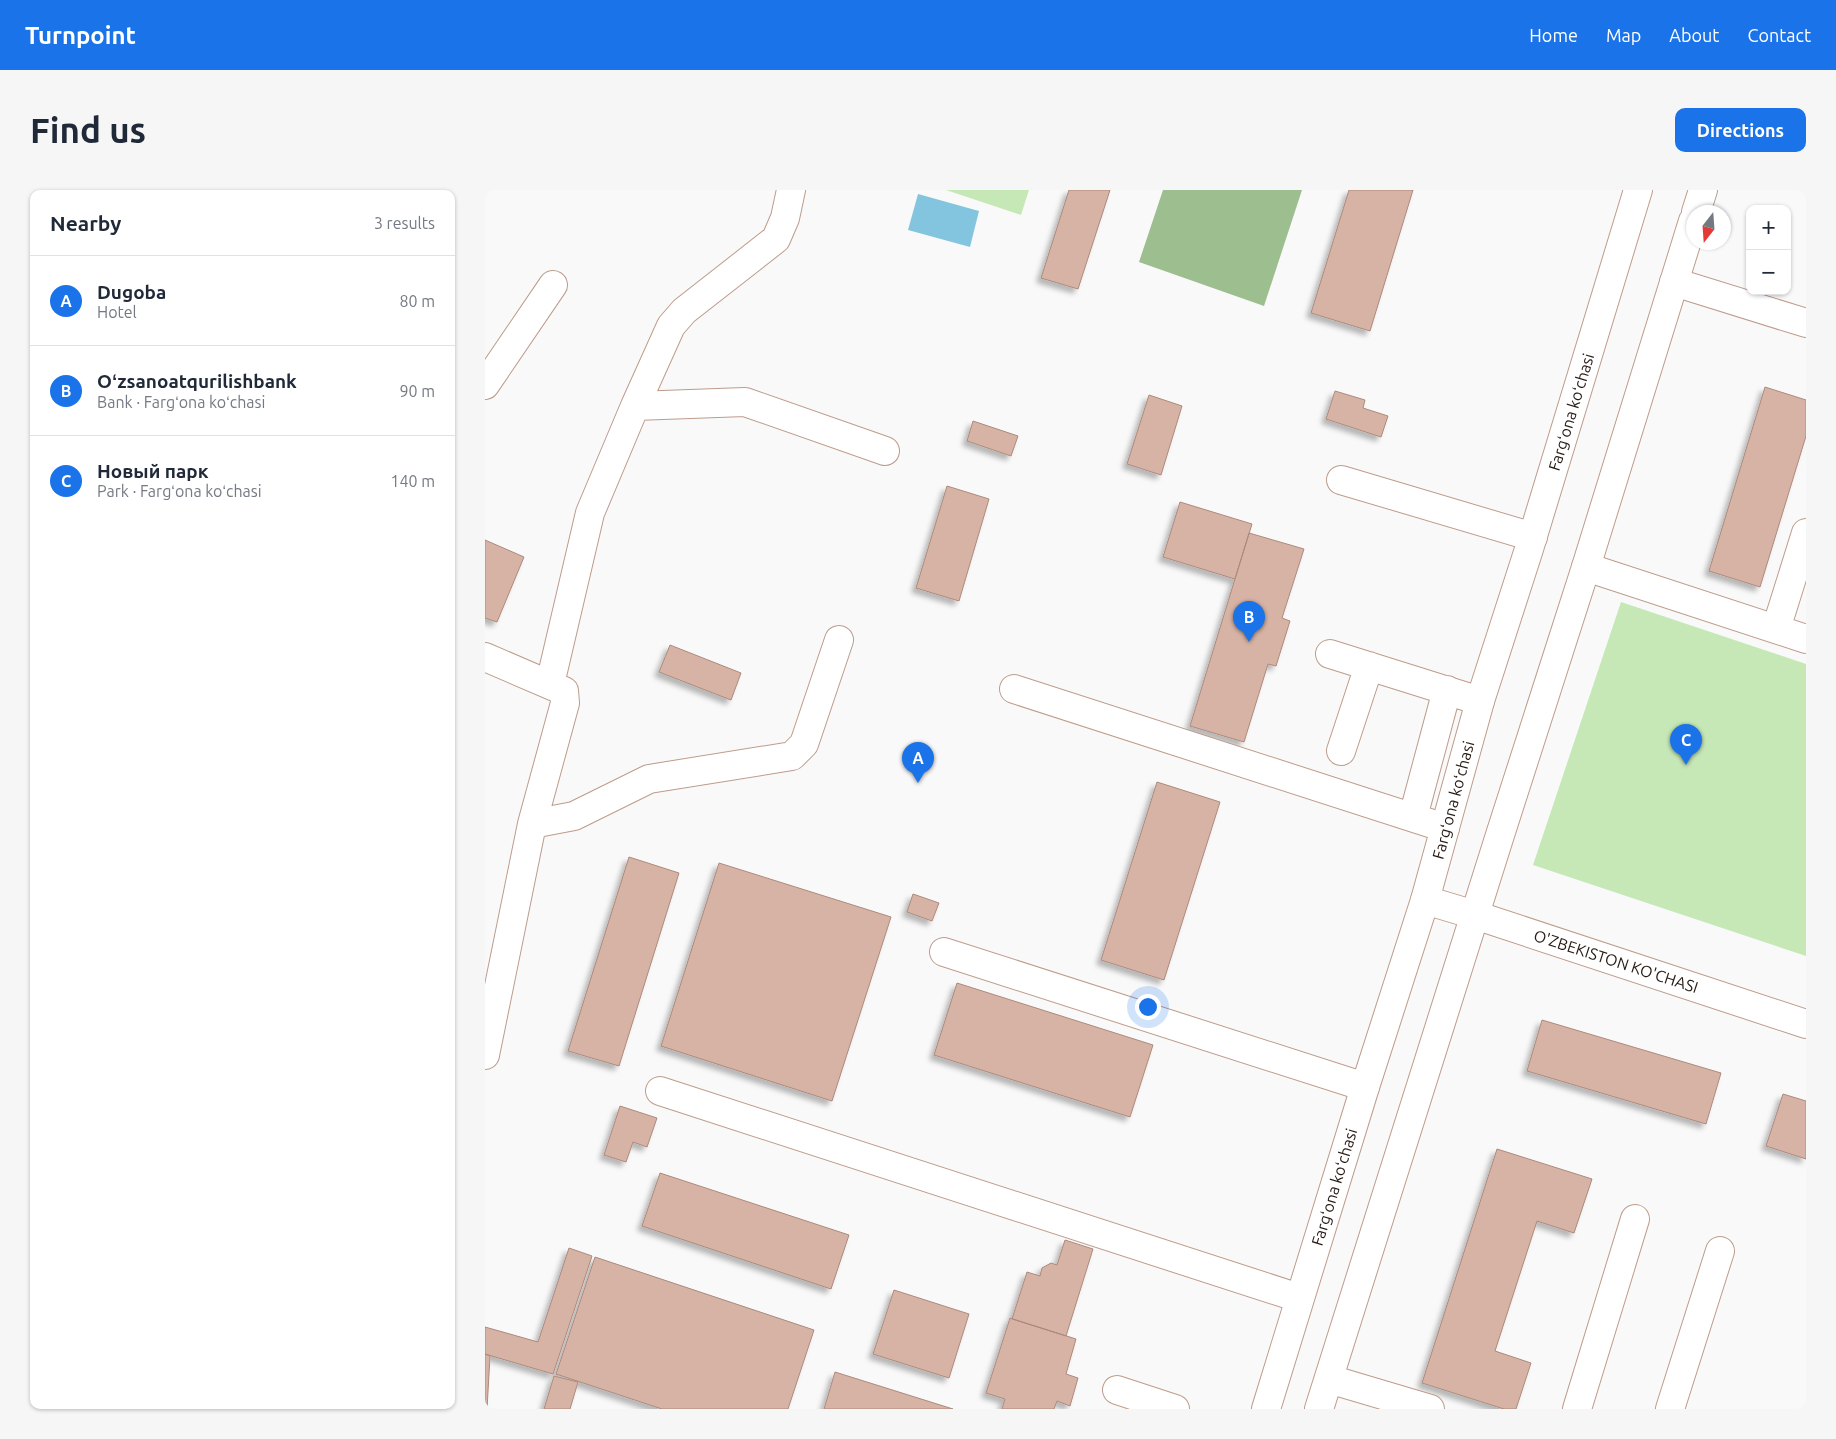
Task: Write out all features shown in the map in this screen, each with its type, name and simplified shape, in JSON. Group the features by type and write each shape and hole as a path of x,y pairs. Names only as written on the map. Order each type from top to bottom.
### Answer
{"main road":[{"path":"550,684 590,513 671,326 684,310 776,239 785,218 791,190"},
{"name":"Fargʻona koʻchasi","path":"1266,1409 1299,1298 1425,900 1480,701 1533,537 1639,190"},
{"path":"1698,205 1703,190"},
{"path":"1319,1409 1586,567 1686,243"},
{"path":"1674,282 1806,323"},
{"path":"485,385 553,285"},
{"path":"635,406 745,402 885,452"},
{"path":"1341,480 1533,537"},
{"path":"1776,629 1806,533"},
{"path":"1586,567 1806,639"},
{"path":"531,824 574,816 649,779 792,756 803,744 839,640"},
{"path":"1329,654 1480,701"},
{"path":"485,656 564,691 565,703 531,824 485,1055"},
{"path":"1341,751 1369,666"},
{"path":"1014,689 1445,828"},
{"path":"1413,818 1447,690"},
{"name":"O'ZBEKISTON KO'CHASI","path":"1425,900 1806,1024"},
{"path":"944,952 1365,1087"},
{"path":"660,1091 1299,1298"},
{"path":"1577,1409 1635,1219"},
{"path":"1670,1409 1720,1251"},
{"path":"1329,1379 1430,1409"},
{"path":"1117,1390 1175,1409"}],"green space":[{"path":"946,190 1029,190 1021,215"},
{"path":"1163,190 1302,190 1264,306 1139,262"},
{"path":"1621,602 1806,664 1806,956 1533,865"}],"water":[{"path":"918,194 979,211 970,247 908,230"}],"building":[{"path":"1069,190 1110,190 1078,289 1041,278"},
{"path":"1349,190 1413,190 1370,331 1311,313"},
{"path":"1765,387 1806,400 1806,436 1760,587 1709,571"},
{"path":"1335,391 1365,400 1363,408 1388,416 1381,437 1326,419"},
{"path":"1149,395 1182,406 1161,475 1127,464"},
{"path":"973,421 1018,436 1011,456 967,441"},
{"path":"947,486 989,499 959,601 916,588"},
{"path":"1180,502 1252,524 1235,579 1163,557"},
{"path":"1249,533 1304,549 1282,618 1290,621 1276,666 1268,664 1244,742 1190,726"},
{"path":"485,540 524,557 497,622 485,618"},
{"path":"670,645 741,673 731,700 659,672"},
{"path":"1157,782 1220,802 1164,980 1101,960"},
{"path":"629,857 679,873 619,1066 568,1051"},
{"path":"719,863 891,917 832,1101 661,1046"},
{"path":"913,894 939,903 932,921 907,912"},
{"path":"957,983 1153,1045 1130,1117 934,1055"},
{"path":"1542,1020 1721,1073 1706,1124 1527,1071"},
{"path":"1783,1094 1806,1101 1806,1159 1766,1146"},
{"path":"620,1106 657,1118 647,1147 633,1142 626,1162 604,1155"},
{"path":"1497,1149 1592,1179 1574,1233 1537,1221 1495,1351 1531,1363 1516,1409 1504,1409 1422,1383"},
{"path":"660,1173 849,1235 831,1289 642,1226"},
{"path":"1065,1240 1093,1249 1066,1336 1012,1319 1027,1272 1040,1276 1042,1268 1051,1263 1057,1265"},
{"path":"569,1248 592,1256 553,1374 485,1354 485,1327 538,1342"},
{"path":"595,1257 814,1330 788,1409 662,1409 556,1374"},
{"path":"894,1290 969,1314 949,1378 873,1354"},
{"path":"1010,1318 1076,1339 1066,1374 1078,1378 1070,1406 1057,1401 1054,1409 1002,1409 1005,1399 986,1393"},
{"path":"485,1354 490,1356 487,1409 485,1409"},
{"path":"835,1372 953,1409 824,1409"},
{"path":"554,1376 578,1382 570,1409 544,1409"}],"place":[{"name":"Oʻzsanoatqurilishbank","path":"1249,642"},
{"name":"Новый парк","path":"1686,765"},
{"name":"Dugoba","path":"918,783"}]}
